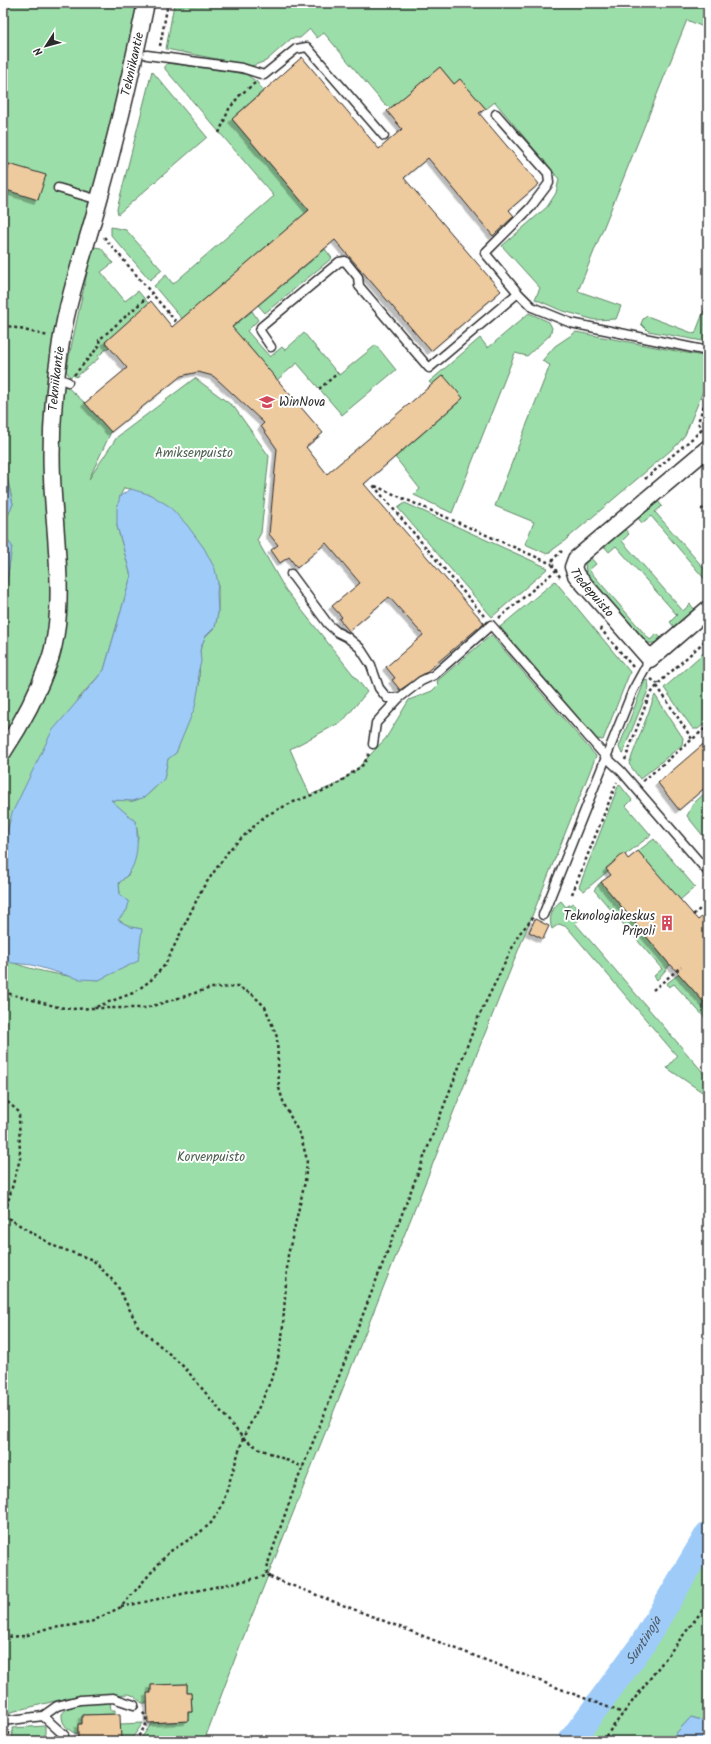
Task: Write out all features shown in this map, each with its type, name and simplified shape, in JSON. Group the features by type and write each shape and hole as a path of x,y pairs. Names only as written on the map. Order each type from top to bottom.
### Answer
{"street":[{"name":"Tekniikantie","path":"3,752 31,702 50,658 57,622 58,585 52,476 52,418 62,380 62,339 67,308 99,200 146,3"},
{"name":"Tiedepuisto","path":"650,659 576,576 573,567 576,560 706,441"},
{"path":"650,659 708,609"}],"lane":[{"path":"147,55 242,68 264,75 296,49 307,48 384,136"},
{"path":"496,114 548,173 549,183 530,208 485,253 518,293 532,307 571,323 708,351"},
{"path":"58,188 99,200"},
{"path":"271,347 260,331 260,327 339,262 345,261 358,277 359,286 429,368 518,293"},
{"path":"291,574 328,624 360,648 371,665 379,688 387,698 400,698"},
{"path":"372,744 376,723 400,698 421,681 434,675 491,625 606,757 621,771 708,872"},
{"path":"543,915 633,690 650,659"},
{"path":"3,1721 43,1716 57,1706 80,1700 113,1698 134,1705"},
{"path":"43,1716 64,1735"}],"path":[{"path":"155,56 160,49 168,3"},
{"path":"219,133 229,109 240,95 264,75"},
{"path":"102,234 177,323"},
{"path":"62,380 100,345 99,340 152,293"},
{"path":"4,325 62,339"},
{"path":"319,389 338,373"},
{"path":"706,441 698,422 708,394"},
{"path":"643,481 702,430"},
{"path":"552,564 373,485 491,625 555,571"},
{"path":"708,504 702,509 708,516"},
{"path":"564,583 555,571 552,564 553,559 567,547"},
{"path":"597,624 631,665 658,685 692,739"},
{"path":"572,894 649,696 658,685 708,640"},
{"path":"635,788 708,726"},
{"path":"93,1008 133,993 150,981 165,965 202,889 230,850 265,816 291,803 333,787 364,764 372,744"},
{"path":"266,1576 269,1560 303,1467 478,1018 518,934 549,900"},
{"path":"693,915 708,902"},
{"path":"654,990 681,967"},
{"path":"3,992 58,1008 146,1008 211,988 238,987 252,994 265,1007 277,1037 279,1088 284,1104 301,1138 307,1160 305,1182 288,1255 282,1339 276,1368 262,1401 243,1438 222,1506 211,1523 198,1534 169,1552 120,1607"},
{"path":"3,1098 19,1112 20,1159 3,1216 54,1246 93,1260 117,1285 138,1326 185,1368 243,1438 258,1448 303,1467"},
{"path":"3,1637 25,1636 45,1630 89,1623 120,1607 266,1576 624,1714"},
{"path":"602,1741 708,1603"},
{"path":"134,1705 146,1716 146,1725 135,1741"}],"green space":[{"name":"Korvenpuisto","path":"3,3 62,3 145,8 56,377 85,403 111,432 89,479 117,437 195,378 234,407 269,456 261,533 257,540 285,589 367,692 343,721 290,749 310,795 335,785 355,771 386,738 409,700 432,691 438,685 437,681 491,635 596,756 239,1648 204,1741 139,1741 152,1723 188,1721 188,1712 192,1712 191,1693 187,1693 187,1684 151,1685 151,1693 147,1703 142,1703 134,1696 129,1694 71,1697 3,1714 3,958 13,963 37,970 99,980 142,929 131,927 118,920 127,910 120,895 119,883 129,874 138,837 136,822 110,800 133,801 145,797 164,779 168,758 176,753 199,685 200,650 205,637 215,627 218,613 218,583 131,489 124,488 120,496 117,526 131,576 104,670 79,698 3,847 3,609 12,546 3,535 3,526 13,504 5,467 3,466"},
{"path":"399,3 708,3 708,29 687,20 578,291 621,306 616,319 595,320 560,310 535,299 540,288 502,246 547,207 556,193 559,179 495,102 486,109 460,79 454,84 440,67 391,108 384,104 324,33 317,38 310,29 300,38 292,38 266,61 252,66 166,49 174,4 246,7"},
{"path":"168,63 246,74 257,82 263,91 232,119 309,210 182,319 154,286 166,275 173,284 274,196 165,69 165,65"},
{"path":"152,71 207,137 118,214 117,209"},
{"path":"111,227 126,230 162,270 150,280 111,235"},
{"path":"95,247 101,248 113,263 101,272 125,301 138,291 149,304 105,342 109,347 98,356 99,358 76,377 73,375 70,377 66,371 91,254"},
{"path":"325,249 332,258 265,313 258,305"},
{"path":"708,300 708,342 648,331 641,324 643,319 647,316 695,334"},
{"path":"252,311 258,320 247,331 270,357 282,347 285,350 304,333 339,375 376,345 396,370 342,415 297,363 277,380 240,336 235,340 227,331"},
{"path":"529,313 549,322 552,328 550,335 527,356 515,353 452,513 414,495 420,489 395,457 463,398 432,385 429,382 480,338 488,348"},
{"path":"576,332 708,357 708,379 685,435 677,445 562,543 547,554 525,544 534,522 495,506 550,365 542,361 555,346"},
{"path":"657,500 662,506 655,512 708,573 708,583 651,516 642,523 637,517"},
{"path":"405,503 548,568 492,617 398,508"},
{"path":"624,528 629,534 622,541 683,611 690,604 695,610 675,628 670,622 677,615 616,546 609,552 604,546"},
{"path":"590,557 596,564 589,570 650,640 657,634 661,638 657,642 648,643 643,641 586,574 585,562"},
{"path":"555,581 630,672 603,740 597,739 500,627"},
{"path":"708,649 708,721 698,729 693,729 664,688"},
{"path":"645,680 648,681 649,688 624,749 624,753 621,752 619,747"},
{"path":"655,695 683,738 682,745 640,779 629,764"},
{"path":"619,784 632,800 626,806 651,835 606,868 608,871 584,891 579,887"},
{"path":"708,790 708,842 687,816 693,804"},
{"path":"654,839 695,887 680,900 638,851"},
{"path":"601,882 670,965 657,980 654,976 662,969 594,890"},
{"path":"561,901 566,907 573,903 584,916 575,923 707,1077 703,1080 708,1086 708,1096 667,1068 677,1056 567,927 559,924 552,929 550,921 553,910"},
{"path":"679,974 708,1007 708,1021 674,984 669,987 666,984"},
{"path":"708,1534 708,1722 691,1717 669,1741 571,1741 642,1645"},
{"path":"110,1702 111,1710 115,1710 115,1714 82,1715 82,1724 78,1724 78,1734 64,1724 62,1714 71,1706 84,1703"},
{"path":"143,1723 130,1741 121,1741 120,1724"},
{"path":"45,1726 45,1739 48,1739 48,1741 13,1741 12,1728"}],"water":[{"path":"3,466 13,504 3,526"},
{"path":"131,489 151,495 169,506 187,525 204,548 215,569 218,583 218,613 215,627 205,637 200,650 201,662 198,673 199,685 195,707 176,753 168,759 164,779 145,797 133,801 111,800 136,822 136,856 132,869 119,883 120,895 129,902 127,910 118,920 131,927 142,929 138,961 99,980 79,979 32,965 12,963 3,958 3,847 12,813 52,731 104,670 131,576 117,526 117,508 120,496"},
{"path":"3,535 12,546 3,609"},
{"path":"691,1717 708,1722 708,1741 669,1741"}],"building":[{"path":"302,57 379,149 402,129 387,111 440,67 454,84 460,79 486,109 479,113 539,184 509,210 514,216 493,236 428,158 404,178 501,291 431,351 335,240 232,327 323,433 306,447 327,474 443,375 463,398 364,484 484,623 424,674 400,690 392,680 395,678 386,667 423,635 389,597 349,631 339,619 342,617 332,606 360,583 326,543 297,568 289,557 280,563 271,550 278,545 269,534 277,449 261,426 264,423 219,381 213,376 198,372 181,376 111,432 85,403 127,368 105,342 151,301 172,327 309,210 232,119"},
{"path":"9,164 46,175 38,200 3,189"},
{"path":"708,740 708,785 679,810 658,783"},
{"name":"Teknologiakeskus Pripoli","path":"638,851 698,920 708,912 708,1007 670,965 601,882 611,875 606,869 624,853 628,859"},
{"path":"535,919 549,926 543,939 529,932"},
{"path":"187,1684 187,1693 191,1693 192,1712 188,1712 188,1721 148,1723 147,1693 151,1693 151,1685"},
{"path":"120,1714 121,1741 78,1741 78,1724 82,1724 82,1715"}],"waterway":[{"name":"Suntinoja","path":"571,1741 642,1645 708,1534"}],"place":[{"name":"WinNova","path":"267,402"},
{"name":"Teknologiakeskus Pripoli","path":"667,923"}],"park label":[{"name":"Amiksenpuisto","path":"194,453"}]}
